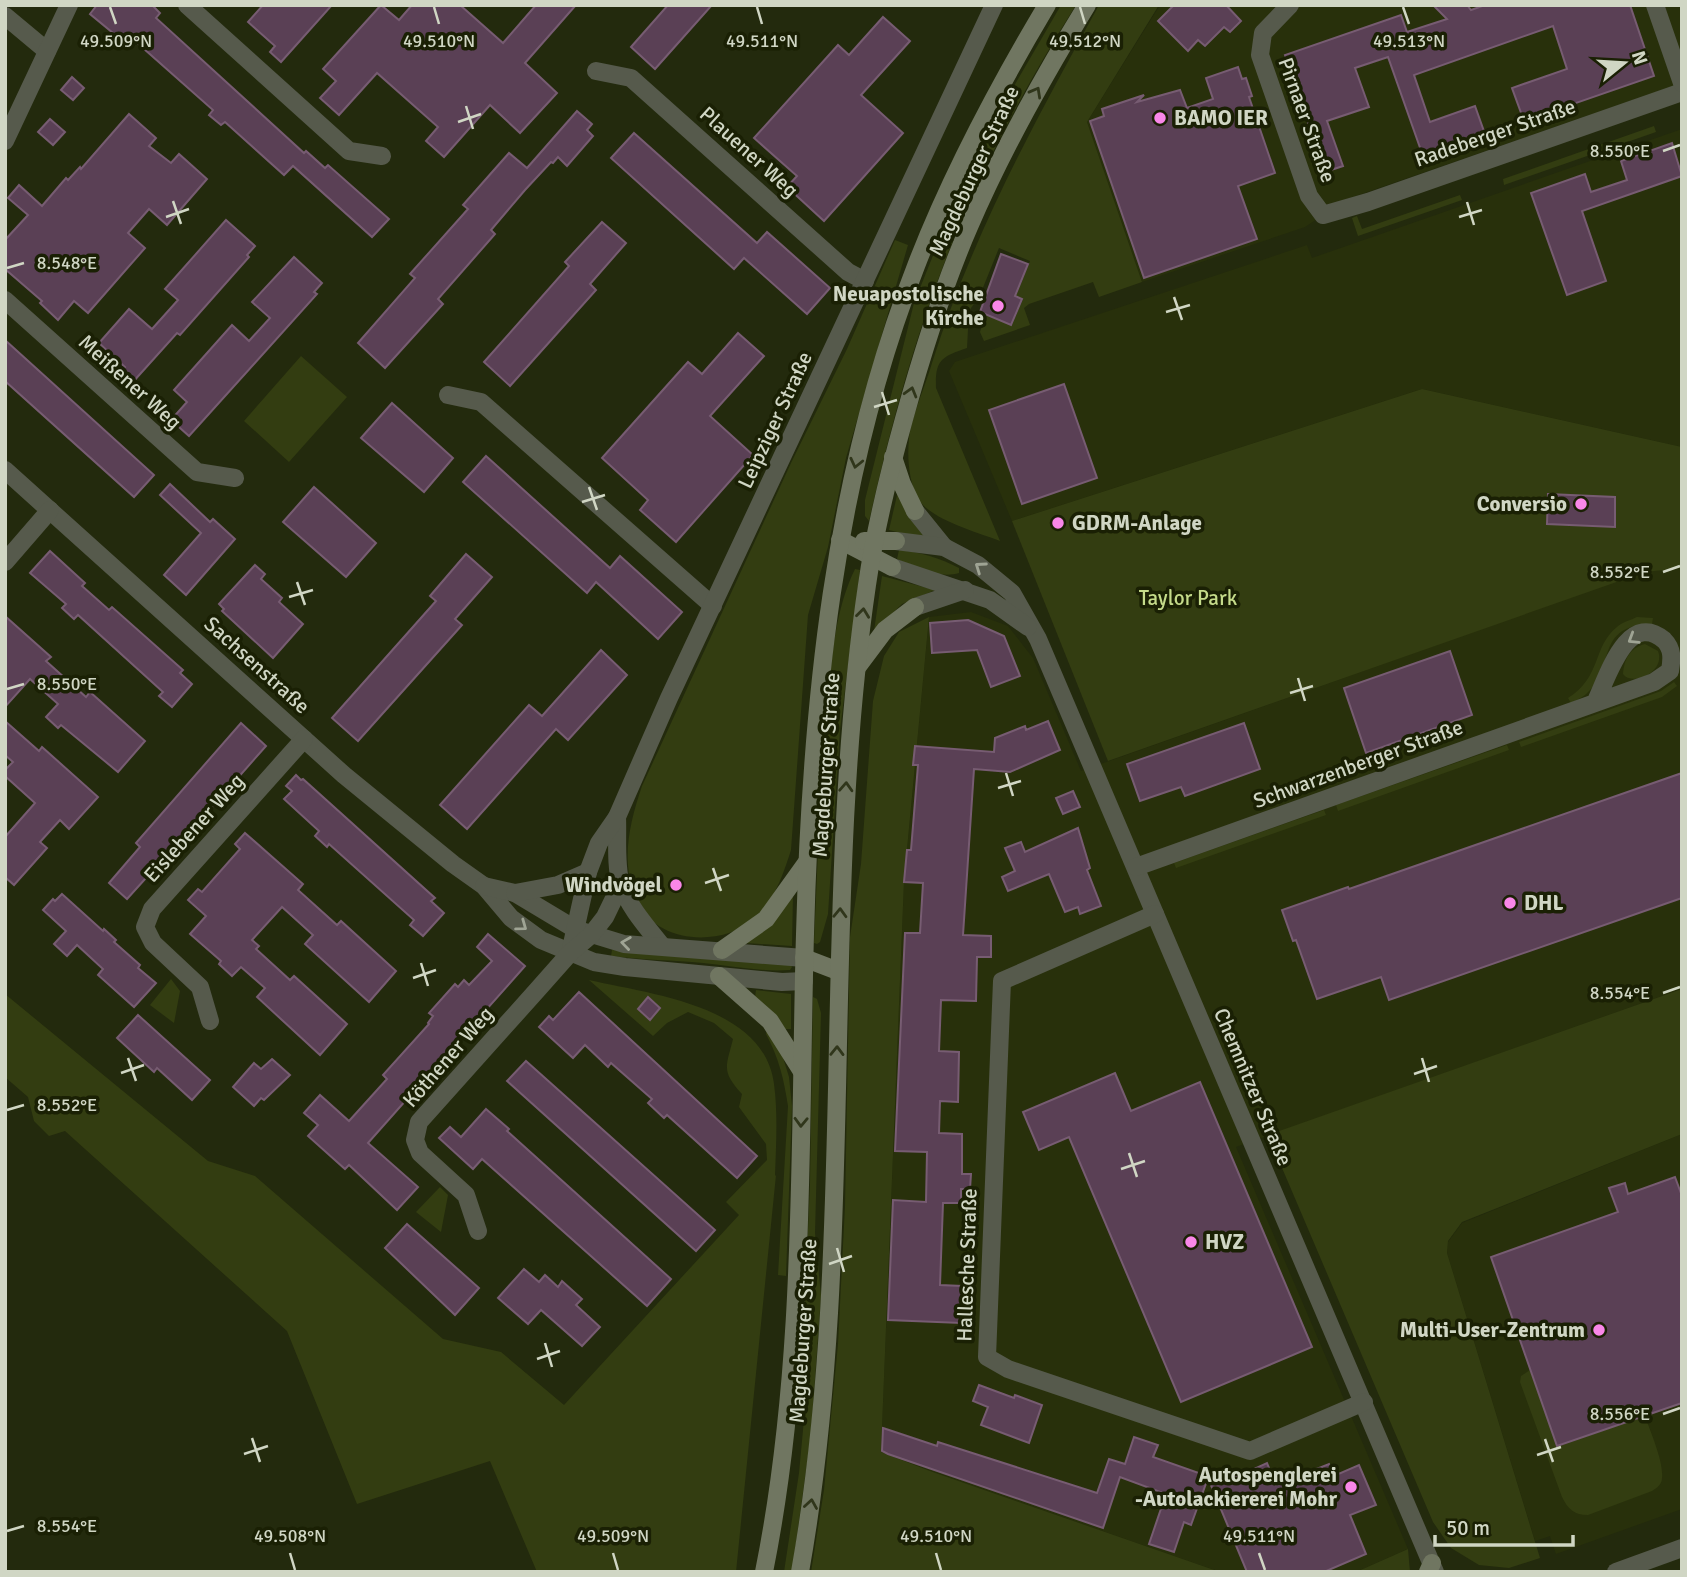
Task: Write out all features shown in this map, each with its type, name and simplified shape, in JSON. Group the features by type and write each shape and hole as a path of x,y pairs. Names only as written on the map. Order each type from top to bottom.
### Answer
{"main road":[{"name":"Magdeburger Straße","path":"764,1572 773,1530 790,1383 796,1284 807,862 818,700 840,540 864,427 916,266 981,120 1046,5"},
{"name":"Magdeburger Straße","path":"800,1572 816,1468 828,1341 838,971 847,768 856,669 872,549 893,457 923,351 967,230 1016,127 1087,5"},
{"path":"893,457 915,512"},
{"path":"840,540 872,549 892,567"},
{"path":"872,549 896,541"},
{"path":"856,669 885,630 915,607"},
{"path":"722,950 766,919 807,862"},
{"path":"804,958 838,971"},
{"path":"804,981 838,971"},
{"path":"719,976 771,1021 802,1072"}],"street":[{"path":"5,141 69,5"},
{"path":"187,5 349,150 383,156"},
{"name":"Leipziger Straße","path":"583,932 588,872 599,843 617,817 639,762 994,5"},
{"name":"Pirnaer Straße","path":"1290,5 1263,33 1260,55 1309,196 1323,215"},
{"path":"1655,5 1682,83"},
{"path":"5,16 47,51"},
{"name":"Plauener Weg","path":"596,71 631,78 848,272 865,281"},
{"name":"Radeberger Straße","path":"1323,215 1368,202 1682,92"},
{"name":"Meißener Weg","path":"5,300 197,472 235,478"},
{"path":"448,395 481,402 712,606"},
{"name":"Sachsenstraße","path":"5,470 304,738 391,814 484,886 511,918 541,940 594,961 625,967 782,982 804,981"},
{"path":"5,562 50,510"},
{"name":"Chemnitzer Straße","path":"915,512 944,547"},
{"name":"Chemnitzer Straße","path":"896,541 944,547 978,565 1012,593 1044,652 1364,1402 1432,1569 1449,1572"},
{"name":"Chemnitzer Straße","path":"892,567 990,600 1031,629"},
{"path":"915,607 965,590"},
{"name":"Schwarzenberger Straße","path":"1136,867 1654,682 1670,671 1673,657 1668,644 1657,635 1644,632 1633,636 1624,645 1595,703"},
{"name":"Eislebener Weg","path":"210,1021 200,986 153,943 145,927 152,909 304,738"},
{"name":"Leipziger Straße","path":"617,817 621,884 637,914 662,946"},
{"path":"515,893 558,885 588,872"},
{"path":"570,953 583,932 605,918 621,884"},
{"name":"Sachsenstraße","path":"484,886 515,893 583,932 624,944 804,958"},
{"name":"Hallesche Straße","path":"1155,915 1002,981 987,1357 1008,1369 1250,1451 1364,1402"},
{"name":"Köthener Weg","path":"478,1231 466,1195 420,1153 415,1140 419,1122 570,953"},
{"path":"1616,1572 1682,1548"}],"shaded area":[{"path":"1160,5 1682,5 1682,83 1347,199 1305,227 1142,282 1087,122"},
{"path":"1682,129 1682,447 1422,389 1012,521 949,371 955,362 1307,245 1312,258"},
{"path":"1682,568 1682,989 1236,1147 1408,1549 1356,1572 1220,1572 881,1452 904,881 929,617 971,612 1008,626 1033,658 1081,771 1645,571"},
{"path":"1682,1134 1682,1509 1556,1554 1550,1536 1535,1541 1447,1253 1448,1242 1462,1223"}],"green space":[{"path":"1061,5 1076,5 1026,89 996,147 941,271 906,377 869,521 865,516 865,500 914,303 950,213 992,124"},
{"path":"1099,5 1159,5 1087,122 1142,282 1099,297 1093,282 1029,304 1024,308 1030,325 984,341 980,332 985,315 1012,325 1023,299 1016,296 1030,261 999,248 980,295 969,311 967,348 946,357 937,371 936,388 1000,541 954,524 923,505 917,497 910,476 910,431 966,269 1028,136"},
{"path":"1654,126 1656,132 1504,185 1503,179"},
{"path":"1460,195 1462,200 1358,236 1352,218 1357,216 1362,229"},
{"path":"895,240 908,245 846,458 828,547 808,615 791,850 772,897 753,920 739,929 707,937 674,933 659,926 646,915 632,887 628,844 637,800"},
{"path":"301,356 347,397 289,462 244,421"},
{"name":"Taylor Park","path":"1422,389 1682,447 1682,568 1645,572 1108,761 1012,521"},
{"path":"898,491 933,541 889,530"},
{"path":"899,550 945,561 959,568 959,573 944,575 920,569 897,559"},
{"path":"855,569 860,570 840,730 828,914 820,942 817,944 814,943 818,849 828,693 839,614"},
{"path":"882,576 935,590 902,604 874,631"},
{"path":"929,617 904,881 881,1452 1220,1572 811,1572 824,1490 838,1344 845,1206 850,937 861,864 873,701 884,656 899,632"},
{"path":"1637,617 1653,618 1652,624 1633,626 1621,632 1608,650 1595,685 1571,703 1568,698 1579,690 1592,672 1609,635 1621,624"},
{"path":"1645,644 1658,651 1657,665 1647,675 1627,678 1623,674 1626,659 1635,648"},
{"path":"1674,682 1677,686 1662,697 1521,747 1519,742 1661,691"},
{"path":"1507,745 1509,750 1338,811 1336,805"},
{"path":"1324,810 1326,815 1176,868 1174,863"},
{"path":"793,895 792,946 746,943 772,922"},
{"path":"612,950 790,963 792,967 790,970 768,970 611,956"},
{"path":"171,979 180,991 174,1023 150,1005"},
{"path":"589,980 671,998 727,1020 749,1036 766,1057 774,1084 776,1175 736,1572 537,1572 490,1461 357,1504 287,1331 65,1131 49,1136 34,1121 28,1097 5,1077 5,994 208,1161 255,1176 443,1339 501,1352 564,1405 739,1215 726,1202 767,1160 766,1144 739,1107 742,1094 728,1074 727,1063 733,1039 714,1023 688,1012 667,1023 653,1036"},
{"path":"1682,989 1682,1134 1462,1222 1448,1241 1447,1253 1540,1558 1509,1568 1479,1565 1451,1548 1433,1522 1268,1135"},
{"path":"756,990 791,994 791,1029 785,1029 755,997"},
{"path":"813,997 817,999 821,1013 815,1233 821,1296 811,1434 792,1572 784,1572 799,1473 806,1398 803,1344 810,1184"},
{"path":"767,1030 781,1051 789,1077 792,1106 786,1276 778,1275 788,1106 785,1087 766,1034"},
{"path":"440,1187 448,1195 441,1232 416,1212"},
{"path":"1530,1370 1557,1447 1645,1416 1661,1464 1662,1478 1659,1486 1588,1515 1579,1514 1569,1508 1562,1497 1520,1382 1521,1376"},
{"path":"1408,1549 1410,1572 1356,1572"}],"building":[{"path":"97,5 152,5 160,13 156,18 304,153 306,151 325,168 328,165 389,219 372,237 293,166 284,175 225,122 221,125 209,115 213,110 135,41 130,47 90,14"},
{"path":"263,5 332,5 281,62 270,52 275,46 248,22"},
{"path":"381,5 399,20 412,5 460,5 503,43 536,5 576,5 525,63 557,93 520,133 490,105 444,157 426,141 438,127 377,73 339,115 320,98 336,81 323,69"},
{"path":"668,5 712,5 655,69 631,47"},
{"path":"1174,5 1226,5 1241,21 1230,32 1224,27 1205,46 1198,40 1188,51 1158,21"},
{"path":"1433,5 1467,5 1471,10 1485,5 1630,5 1654,76 1524,121 1512,88 1567,69 1553,26 1414,75 1430,122 1475,106 1486,137 1424,159 1388,57 1355,68 1369,107 1327,121 1343,166 1325,172 1285,55 1401,15 1407,32 1447,19"},
{"path":"883,17 910,41 861,95 903,133 824,221 787,187 797,176 754,138 838,45 849,55"},
{"path":"1238,67 1242,79 1246,78 1252,96 1249,97 1275,173 1238,186 1257,239 1144,278 1090,121 1104,116 1102,109 1144,95 1137,102 1180,90 1187,108 1213,99 1206,78"},
{"path":"72,77 84,88 73,100 61,90"},
{"path":"577,111 592,124 587,130 593,136 567,166 558,157 525,190 491,230 495,234 438,299 443,304 385,368 358,343 415,278 410,274 468,209 463,205 509,153 527,168"},
{"path":"129,114 156,138 149,146 171,163 179,154 207,179 167,225 149,209 128,233 145,248 88,313 74,301 58,320 40,303 42,301 5,269 5,240 28,215 8,198 19,185 42,206 66,178 68,180 80,167 81,169"},
{"path":"50,119 65,132 53,145 38,132"},
{"path":"634,133 757,243 767,232 830,288 807,314 744,258 734,269 611,158"},
{"path":"1672,143 1682,176 1582,211 1606,281 1567,295 1531,193 1585,174 1591,192 1627,180 1621,161"},
{"path":"226,220 255,246 247,255 249,257 180,335 177,333 132,383 120,373 125,367 99,343 129,309 152,329 178,300 165,289"},
{"path":"602,222 626,243 590,284 596,290 510,386 484,362 569,266 565,262"},
{"path":"1001,254 1028,264 1015,296 1022,299 1011,325 980,312"},
{"path":"294,257 322,283 314,292 317,294 189,436 171,420 187,402 174,390 232,325 249,341 270,318 252,302"},
{"path":"738,333 764,356 710,416 753,455 676,542 640,510 648,500 602,458 688,362 702,374"},
{"path":"5,340 154,475 134,497 5,381"},
{"path":"1064,384 1097,478 1022,504 989,410"},
{"path":"392,403 453,458 424,492 361,438"},
{"path":"486,456 610,568 620,556 682,612 658,639 596,582 587,593 463,482"},
{"path":"170,484 210,522 213,519 235,539 186,595 164,575 201,533 160,495"},
{"path":"314,487 376,543 346,577 283,522"},
{"name":"Conversio","path":"1548,494 1615,497 1615,527 1547,524"},
{"path":"50,551 85,583 82,586 109,610 112,607 183,670 180,673 192,684 172,707 159,696 163,692 78,615 74,619 62,608 66,604 30,573"},
{"path":"466,554 492,577 455,619 462,625 358,741 332,718 436,601 430,596"},
{"path":"255,565 265,574 261,579 282,598 279,602 303,624 273,658 222,611 224,609 219,604"},
{"path":"5,616 51,657 46,661 86,697 90,692 145,741 118,772 61,725 58,728 46,717 58,704 30,679 5,707"},
{"path":"968,620 1004,636 1020,676 991,687 977,650 932,653 930,623"},
{"path":"601,650 627,675 568,740 556,729 467,829 440,805 529,705 542,716"},
{"path":"1450,651 1472,715 1366,753 1344,688"},
{"path":"5,721 39,751 42,747 98,797 69,829 60,820 40,842 47,848 14,885 5,877 5,837 35,803 5,776 5,770 13,762 5,755"},
{"path":"1048,721 1060,750 1010,772 974,769 963,935 991,936 991,957 977,957 976,1001 941,1000 939,1051 959,1052 958,1102 940,1101 939,1133 962,1134 962,1174 971,1174 970,1189 961,1189 961,1203 943,1203 940,1285 962,1286 961,1323 888,1320 893,1200 926,1202 927,1152 895,1151 905,933 920,933 923,883 904,882 907,850 911,850 918,765 913,765 915,746 994,752 995,738 1025,726 1026,730"},
{"path":"241,723 266,746 198,823 196,822 144,876 146,878 127,899 109,883 140,847 136,843"},
{"path":"1244,723 1260,769 1185,796 1181,787 1140,801 1127,764"},
{"path":"1682,773 1682,898 1389,1000 1381,977 1317,999 1282,910"},
{"path":"296,775 435,898 431,901 444,913 423,936 410,925 414,920 329,844 327,847 315,836 319,831 284,799 292,791 286,786"},
{"path":"1073,791 1080,807 1063,814 1056,798"},
{"path":"1078,828 1090,868 1087,870 1101,906 1080,914 1078,907 1065,912 1049,874 1008,891 1002,877 1015,871 1005,848 1021,842 1025,852"},
{"path":"245,833 303,884 298,890 337,925 341,921 396,971 369,1002 305,944 313,935 282,907 252,940 259,946 256,949 290,980 294,976 347,1024 320,1055 257,997 265,988 241,967 232,976 219,964 221,961 190,934 206,916 188,900 198,889 202,892 240,849 235,844"},
{"path":"62,894 116,940 114,942 140,965 138,968 156,983 134,1007 98,975 103,969 77,945 67,956 54,944 66,931 43,910"},
{"path":"488,934 525,966 368,1143 418,1187 397,1210 349,1165 345,1169 308,1136 318,1125 304,1113 320,1095 349,1121 387,1079 383,1075 429,1024 433,1016 429,1013 455,984 458,987 464,980 469,985 492,961 477,947"},
{"path":"579,992 757,1156 737,1178 667,1115 664,1118 648,1103 652,1099 611,1063 608,1067 585,1045 573,1058 539,1027 549,1016 553,1020"},
{"path":"648,997 660,1008 650,1020 638,1009"},
{"path":"138,1015 210,1080 192,1100 157,1068 154,1072 117,1038"},
{"path":"272,1059 290,1075 254,1106 233,1087 254,1063 261,1069"},
{"path":"526,1061 715,1230 696,1251 507,1081"},
{"name":"HVZ","path":"1115,1073 1131,1111 1200,1082 1312,1347 1181,1402 1069,1137 1039,1150 1023,1112"},
{"path":"486,1109 671,1279 647,1306 482,1159 473,1169 439,1138 450,1127 461,1137"},
{"name":"Multi-User-Zentrum","path":"1675,1177 1682,1196 1682,1403 1557,1446 1491,1257 1618,1212 1609,1188 1625,1183 1628,1194"},
{"path":"407,1224 479,1288 455,1315 385,1248"},
{"path":"524,1269 539,1282 545,1275 558,1287 562,1281 582,1299 576,1305 600,1327 582,1346 541,1310 528,1324 498,1298"},
{"path":"979,1385 1042,1405 1029,1443 981,1425 988,1407 973,1401"},
{"path":"883,1428 937,1446 938,1442 1097,1493 1109,1459 1125,1464 1134,1437 1158,1445 1153,1457 1224,1482 1228,1470 1241,1475 1267,1463 1276,1485 1329,1464 1334,1476 1359,1465 1376,1505 1350,1515 1366,1554 1324,1572 1247,1572 1208,1478 1191,1525 1184,1522 1174,1552 1149,1544 1166,1494 1120,1477 1103,1528 888,1454 882,1451"}],"place":[{"name":"BAMO IER","path":"1160,118"},
{"name":"Neuapostolische Kirche","path":"998,306"},
{"name":"Conversio","path":"1581,504"},
{"name":"GDRM-Anlage","path":"1058,523"},
{"name":"Windvögel","path":"676,885"},
{"name":"DHL","path":"1510,903"},
{"name":"HVZ","path":"1191,1242"},
{"name":"Multi-User-Zentrum","path":"1599,1330"},
{"name":"Autospenglerei -Autolackiererei Mohr","path":"1351,1487"}]}
